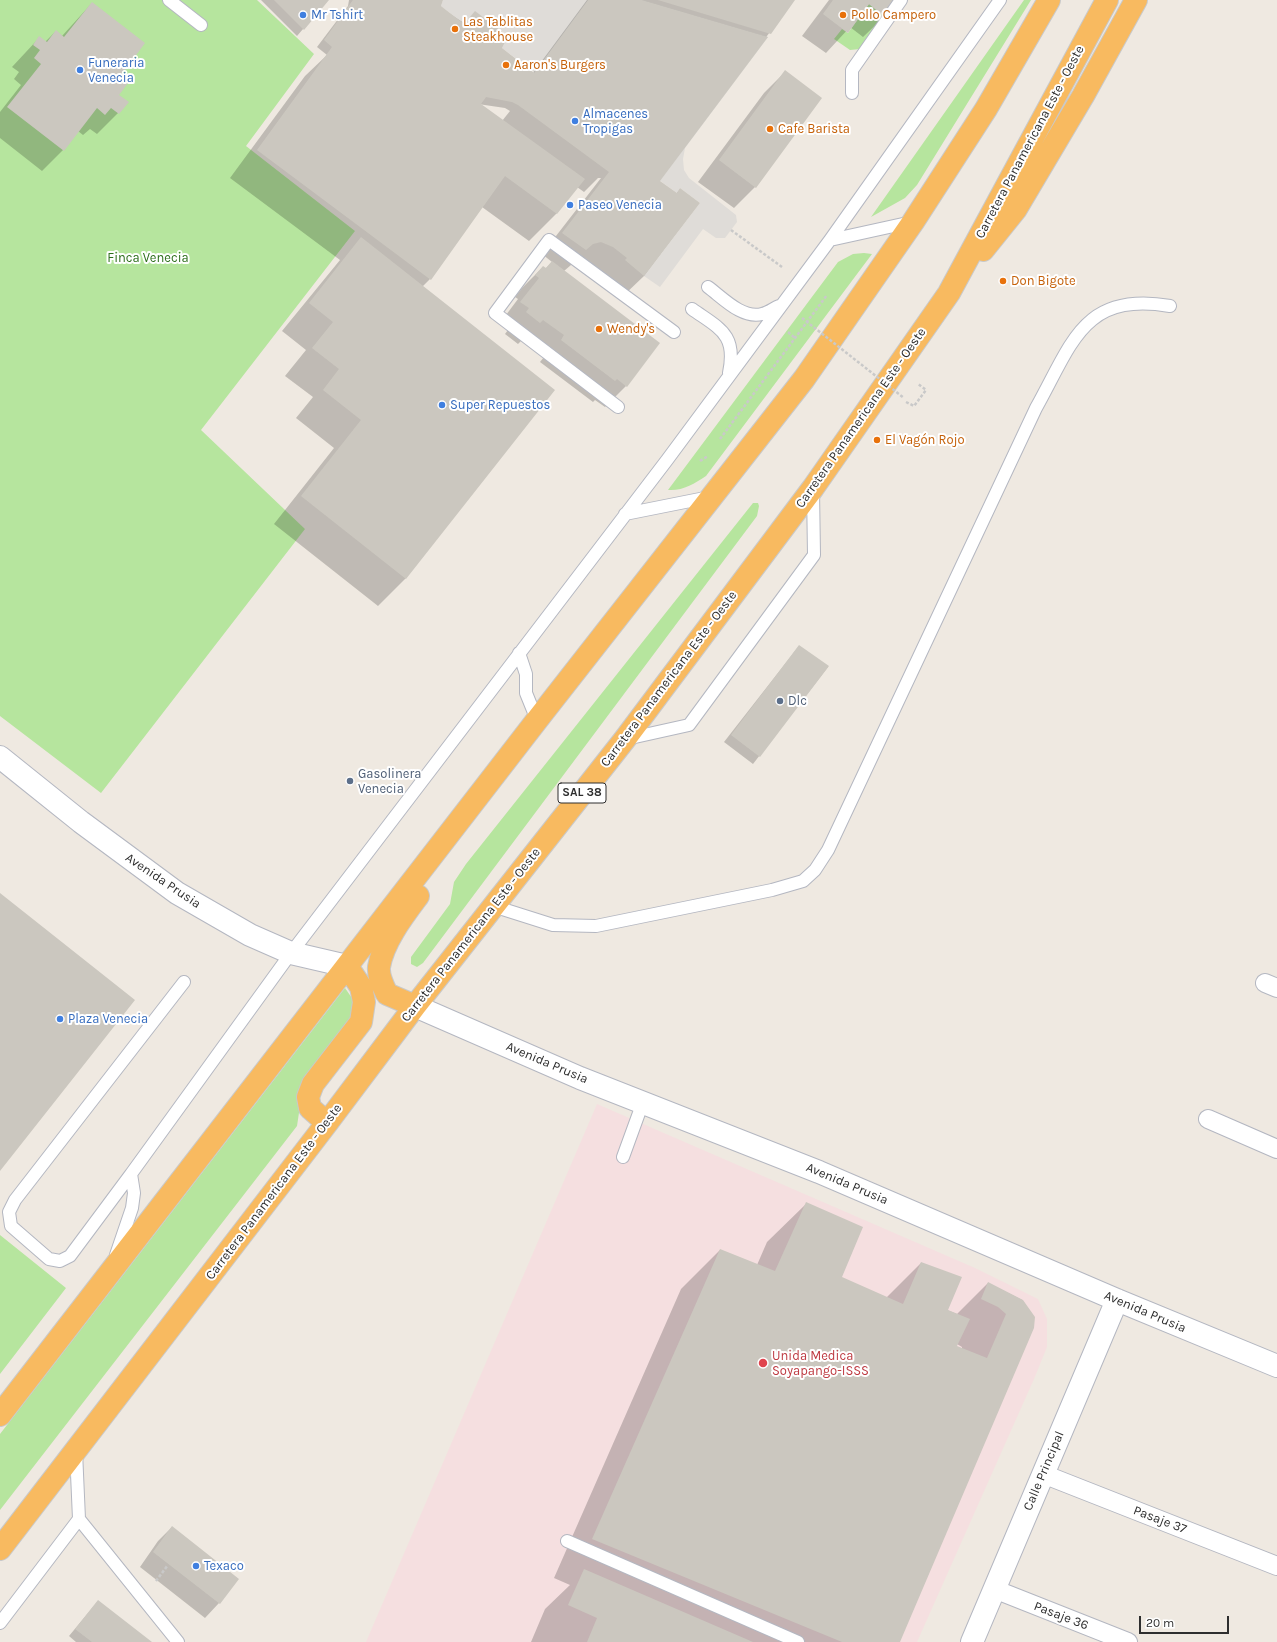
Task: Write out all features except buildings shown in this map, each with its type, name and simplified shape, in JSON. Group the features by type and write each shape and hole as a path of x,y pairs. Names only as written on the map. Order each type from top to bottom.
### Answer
{"highway":[{"path":"0,1415 536,720 804,379 913,222 986,109 1049,0"},
{"name":"Carretera Panamericana Este - Oeste","path":"0,1549 415,1006 625,739 813,488 949,293 1107,0"},
{"path":"949,293 1016,209 1083,96 1136,0"},
{"path":"415,1006 387,994 381,982 379,968 387,945 407,910 535,740 536,720"},
{"path":"327,1123 310,1108 308,1097 313,1084 361,1022 364,1002 361,987 347,966"}],"street":[{"name":"Avenida Prusia","path":"0,757 81,822 177,893 250,935 291,953 347,966"},
{"name":"Avenida Prusia","path":"415,1006 580,1078 819,1172 1117,1300 1277,1366"},
{"path":"1208,1119 1277,1149"},
{"name":"Calle Principal","path":"972,1642 1117,1300"},
{"name":"Pasaje 37","path":"1043,1474 1277,1566"},
{"name":"Pasaje 36","path":"994,1589 1128,1642"}],"lane":[{"path":"169,0 201,25"},
{"path":"852,93 852,70 901,0"},
{"path":"184,982 15,1200 9,1212 11,1226 49,1259 60,1262 70,1256 291,953 625,514 830,240 1000,0"},
{"path":"830,240 913,222"},
{"path":"618,407 495,313 549,240 674,332"},
{"path":"708,287 741,312 749,315 762,314 782,304"},
{"path":"493,906 553,925 596,926 772,890 803,881 815,870 828,850 1036,408 1075,339 1087,324 1104,311 1118,305 1136,302 1170,306"},
{"path":"692,309 727,336 731,353 729,376"},
{"path":"625,739 689,725 814,555 813,488"},
{"path":"625,514 712,497"},
{"path":"519,653 526,674 526,693 536,720"},
{"path":"623,1157 643,1102"},
{"path":"110,1271 132,1208 134,1193 131,1174"},
{"path":"76,1451 79,1519 178,1642"},
{"path":"0,1623 79,1519"},
{"path":"567,1541 798,1642"}],"path":[{"path":"731,230 788,271"},
{"path":"717,443 830,291"},
{"path":"785,330 795,338 817,308"},
{"path":"802,318 904,398"},
{"path":"904,404 906,401 914,406 926,390 915,382"},
{"path":"700,461 708,456 713,449"},
{"path":"152,1586 168,1565"}],"shaded area":[{"path":"443,0 642,0 768,37 685,148 683,159 684,170 689,178 736,215 737,222 725,238 716,238 703,229 660,287 644,276 700,203 680,188 677,193 623,154 540,77 502,48 508,35 475,12 464,24 441,6"},
{"name":"Unida Medica Soyapango-ISSS","path":"597,1104 975,1268 1038,1299 1047,1319 1047,1347 917,1642 366,1642"}],"green space":[{"name":"Finca Venecia","path":"0,0 257,0 314,54 246,146 355,231 201,430 305,529 101,793 0,716"},
{"path":"1024,0 1031,0 917,185 905,198 871,217"},
{"path":"869,4 885,17 860,49 850,50 834,39 842,29 848,33"},
{"path":"853,254 872,254 706,476 683,488 668,490 838,262"},
{"path":"753,503 758,503 759,506 757,516 423,963 417,967 411,964 411,957 450,904 454,882 466,864"},
{"path":"345,988 354,1001 353,1012 348,1027 303,1086 297,1126 0,1510 0,1434"},
{"path":"0,1235 66,1288 0,1374"}],"place":[{"name":"Mr Tshirt","path":"303,15"},
{"name":"Pollo Campero","path":"843,15"},
{"name":"Las Tablitas Steakhouse","path":"455,29"},
{"name":"Aaron's Burgers","path":"506,65"},
{"name":"Funeraria Venecia","path":"80,70"},
{"name":"Almacenes Tropigas","path":"575,121"},
{"name":"Cafe Barista","path":"770,129"},
{"name":"Paseo Venecia","path":"570,205"},
{"name":"Don Bigote","path":"1003,281"},
{"name":"Wendy's","path":"599,329"},
{"name":"Super Repuestos","path":"442,405"},
{"name":"El Vagón Rojo","path":"877,440"},
{"name":"Dlc","path":"780,701"},
{"name":"Gasolinera Venecia","path":"350,781"},
{"name":"Plaza Venecia","path":"60,1019"},
{"name":"Unida Medica Soyapango-ISSS","path":"763,1363"},
{"name":"Texaco","path":"196,1566"}]}
